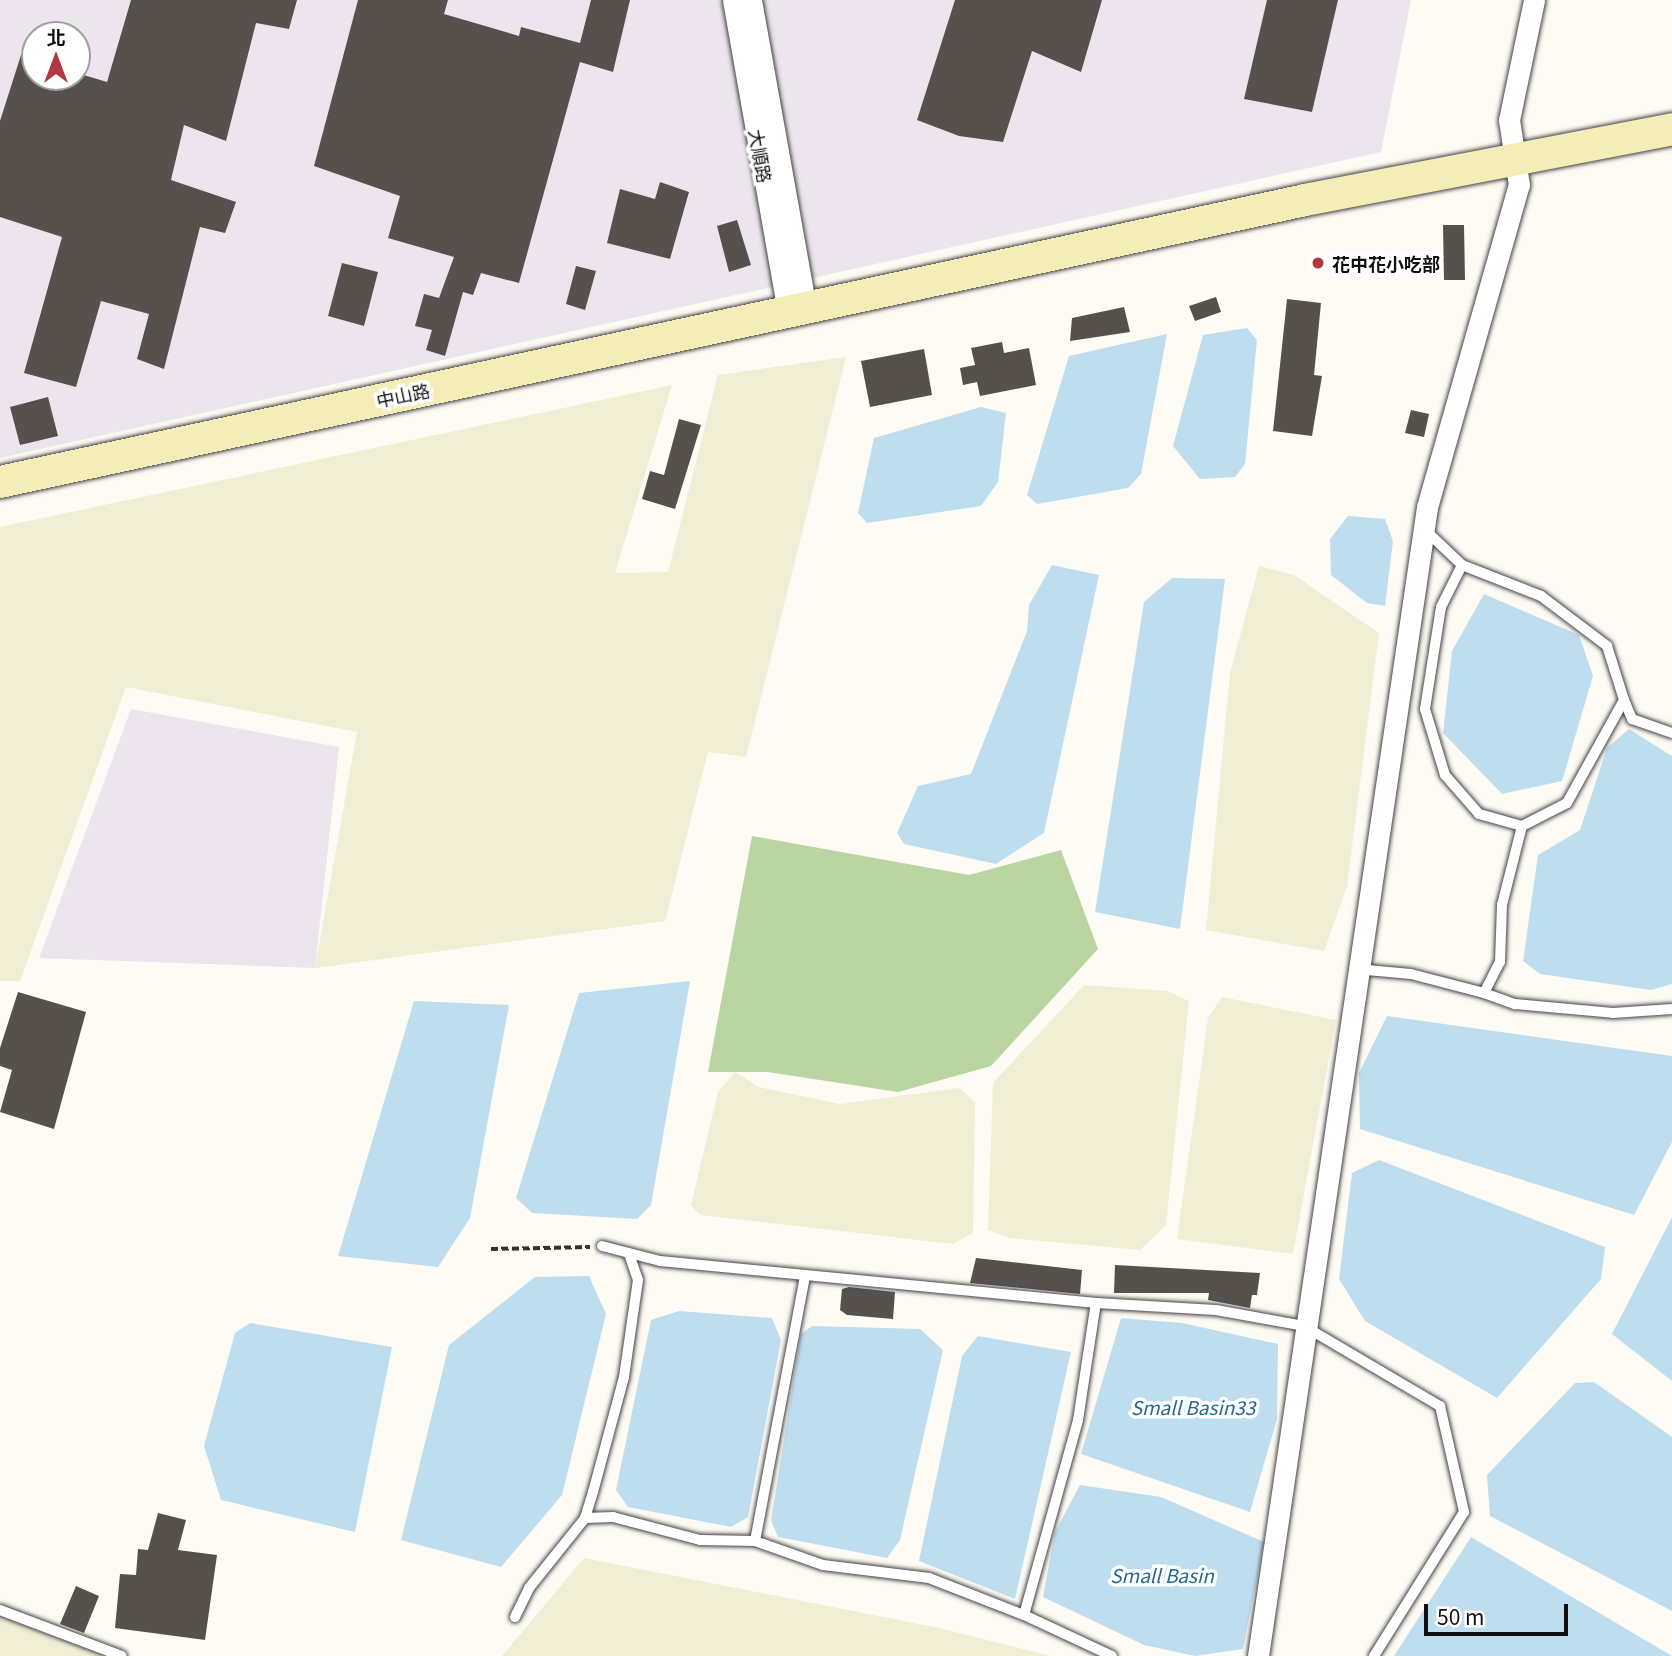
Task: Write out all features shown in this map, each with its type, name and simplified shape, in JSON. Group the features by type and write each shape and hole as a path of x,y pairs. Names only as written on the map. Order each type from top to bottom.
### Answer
{"main road":[{"name":"中山路","path":"0,482 1305,200 1518,162 1672,129"}],"street":[{"name":"大順路","path":"733,0 797,310"},
{"name":"大順路","path":"751,0 797,310"},
{"path":"1258,1656 1304,1326 1336,1154 1356,969 1424,529 1519,185 1518,162 1509,120 1534,0"}],"lane":[{"path":"1424,529 1462,565 1541,596 1607,646 1632,719 1672,733"},
{"path":"1462,565 1441,607 1425,709 1446,775 1479,814 1522,827 1567,803 1624,700"},
{"path":"1484,993 1500,962 1502,905 1522,827"},
{"path":"1356,969 1411,974 1515,1004 1613,1013 1672,1009"},
{"path":"602,1247 629,1254 805,1277 1096,1303 1196,1307 1304,1326 1440,1406 1465,1511 1412,1586 1374,1656"},
{"path":"515,1617 529,1588 585,1518 624,1377 638,1280 629,1254"},
{"path":"755,1541 805,1277"},
{"path":"1024,1615 1078,1420 1096,1303"},
{"path":"585,1518 613,1517 700,1540 755,1541 823,1565 929,1578 1024,1615 1112,1656"},
{"path":"0,1610 122,1656"}],"path":[{"path":"491,1249 602,1247"}],"shaded area":[{"path":"0,0 1411,0 1381,152 0,458"},
{"path":"846,357 746,757 708,752 665,921 315,968 357,732 126,687 20,981 0,981 0,527 672,385 615,573 668,572 718,375"},
{"path":"1259,566 1294,575 1379,633 1347,886 1324,951 1206,930 1230,673"},
{"path":"131,709 339,747 315,968 39,958"},
{"path":"1084,985 1167,991 1189,1001 1166,1225 1140,1250 1009,1238 988,1230 993,1083"},
{"path":"1222,997 1336,1020 1293,1254 1177,1239 1208,1018"},
{"path":"735,1072 759,1087 840,1104 959,1088 975,1102 973,1233 953,1244 700,1215 691,1205 718,1092"},
{"path":"584,1558 939,1628 1051,1656 502,1656"},
{"path":"0,1614 114,1656 0,1656"}],"green space":[{"path":"752,836 969,875 1061,850 1098,949 991,1066 898,1092 768,1072 708,1072"}],"water":[{"path":"1247,328 1257,340 1245,464 1235,477 1200,479 1173,446 1203,335"},
{"path":"1167,334 1141,474 1128,488 1037,504 1027,495 1069,356"},
{"path":"981,407 1006,413 998,482 981,506 867,523 858,513 874,438"},
{"path":"1348,516 1385,519 1393,541 1385,606 1367,603 1331,575 1330,539"},
{"path":"1052,565 1099,575 1044,833 996,864 904,844 897,833 918,786 971,774 1027,631 1029,605"},
{"path":"1172,578 1225,579 1180,929 1095,912 1144,602"},
{"path":"1484,594 1579,635 1593,676 1562,781 1502,794 1443,733 1452,651"},
{"path":"1629,729 1672,756 1672,984 1651,990 1540,974 1523,961 1538,855 1580,830 1607,748"},
{"path":"690,981 651,1205 637,1219 532,1213 516,1198 579,993"},
{"path":"414,1001 509,1005 470,1218 438,1267 338,1256"},
{"path":"1387,1016 1672,1056 1672,1142 1634,1215 1360,1129 1359,1073"},
{"path":"1379,1160 1605,1247 1601,1279 1497,1398 1365,1321 1339,1279 1352,1173"},
{"path":"1672,1217 1672,1381 1612,1334"},
{"path":"589,1276 606,1314 562,1495 501,1567 401,1540 449,1345 535,1277"},
{"path":"679,1311 772,1318 781,1340 748,1517 731,1527 628,1507 616,1490 651,1320"},
{"name":"Small Basin33","path":"1121,1318 1182,1323 1278,1344 1277,1419 1250,1512 1081,1454"},
{"path":"250,1323 392,1347 355,1532 221,1500 204,1446 235,1333"},
{"path":"812,1326 920,1329 943,1350 900,1540 887,1558 778,1537 771,1520 801,1334"},
{"path":"978,1336 1071,1352 1015,1599 919,1561 962,1356"},
{"path":"1594,1382 1672,1437 1672,1611 1490,1516 1487,1475 1575,1383"},
{"name":"Small Basin","path":"1080,1485 1161,1497 1264,1542 1243,1649 1195,1656 1144,1645 1043,1597 1055,1532"},
{"path":"1471,1537 1672,1656 1394,1656"}],"building":[{"path":"131,0 297,0 289,29 256,23 226,141 184,125 171,180 236,202 225,233 200,227 164,369 137,359 149,314 101,301 76,387 24,373 62,237 0,217 0,121 21,55 21,91 91,91 91,77 107,82"},
{"path":"358,0 448,0 444,14 519,36 521,27 580,43 591,0 630,0 613,72 580,62 519,283 481,273 473,295 463,292 445,356 426,350 432,330 415,326 424,294 439,298 454,257 388,238 400,196 314,166"},
{"path":"955,0 1102,0 1081,72 1032,51 1003,142 959,136 917,120"},
{"path":"1267,0 1338,0 1312,112 1244,99"},
{"path":"660,182 689,192 670,259 607,243 620,189 655,199"},
{"path":"737,220 751,265 729,272 717,226"},
{"path":"1443,225 1464,225 1465,280 1444,280"},
{"path":"342,263 378,272 364,326 328,316"},
{"path":"576,266 596,271 585,310 566,304"},
{"path":"1216,297 1221,312 1195,321 1189,306"},
{"path":"1287,299 1321,303 1314,375 1322,376 1312,436 1273,431"},
{"path":"1124,307 1130,332 1070,341 1072,318"},
{"path":"1002,342 1004,353 1029,348 1036,385 980,396 977,382 963,385 960,368 975,365 971,348"},
{"path":"924,349 932,395 870,407 861,361"},
{"path":"48,397 58,436 20,445 10,407"},
{"path":"1411,410 1429,414 1424,437 1405,433"},
{"path":"679,419 701,425 675,509 642,499 650,471 664,475"},
{"path":"18,992 86,1012 54,1129 0,1112 12,1070 0,1066 0,1048"},
{"path":"976,1258 1082,1270 1080,1294 970,1283"},
{"path":"1115,1265 1260,1273 1257,1295 1252,1295 1250,1308 1208,1300 1209,1293 1114,1293"},
{"path":"849,1287 895,1292 893,1319 847,1315 840,1310 842,1289"},
{"path":"158,1513 186,1520 178,1550 217,1555 205,1640 115,1628 120,1574 136,1575 138,1549 148,1550"},
{"path":"76,1586 99,1596 84,1633 60,1624"}],"place":[{"name":"花中花小吃部","path":"1318,263"}]}
